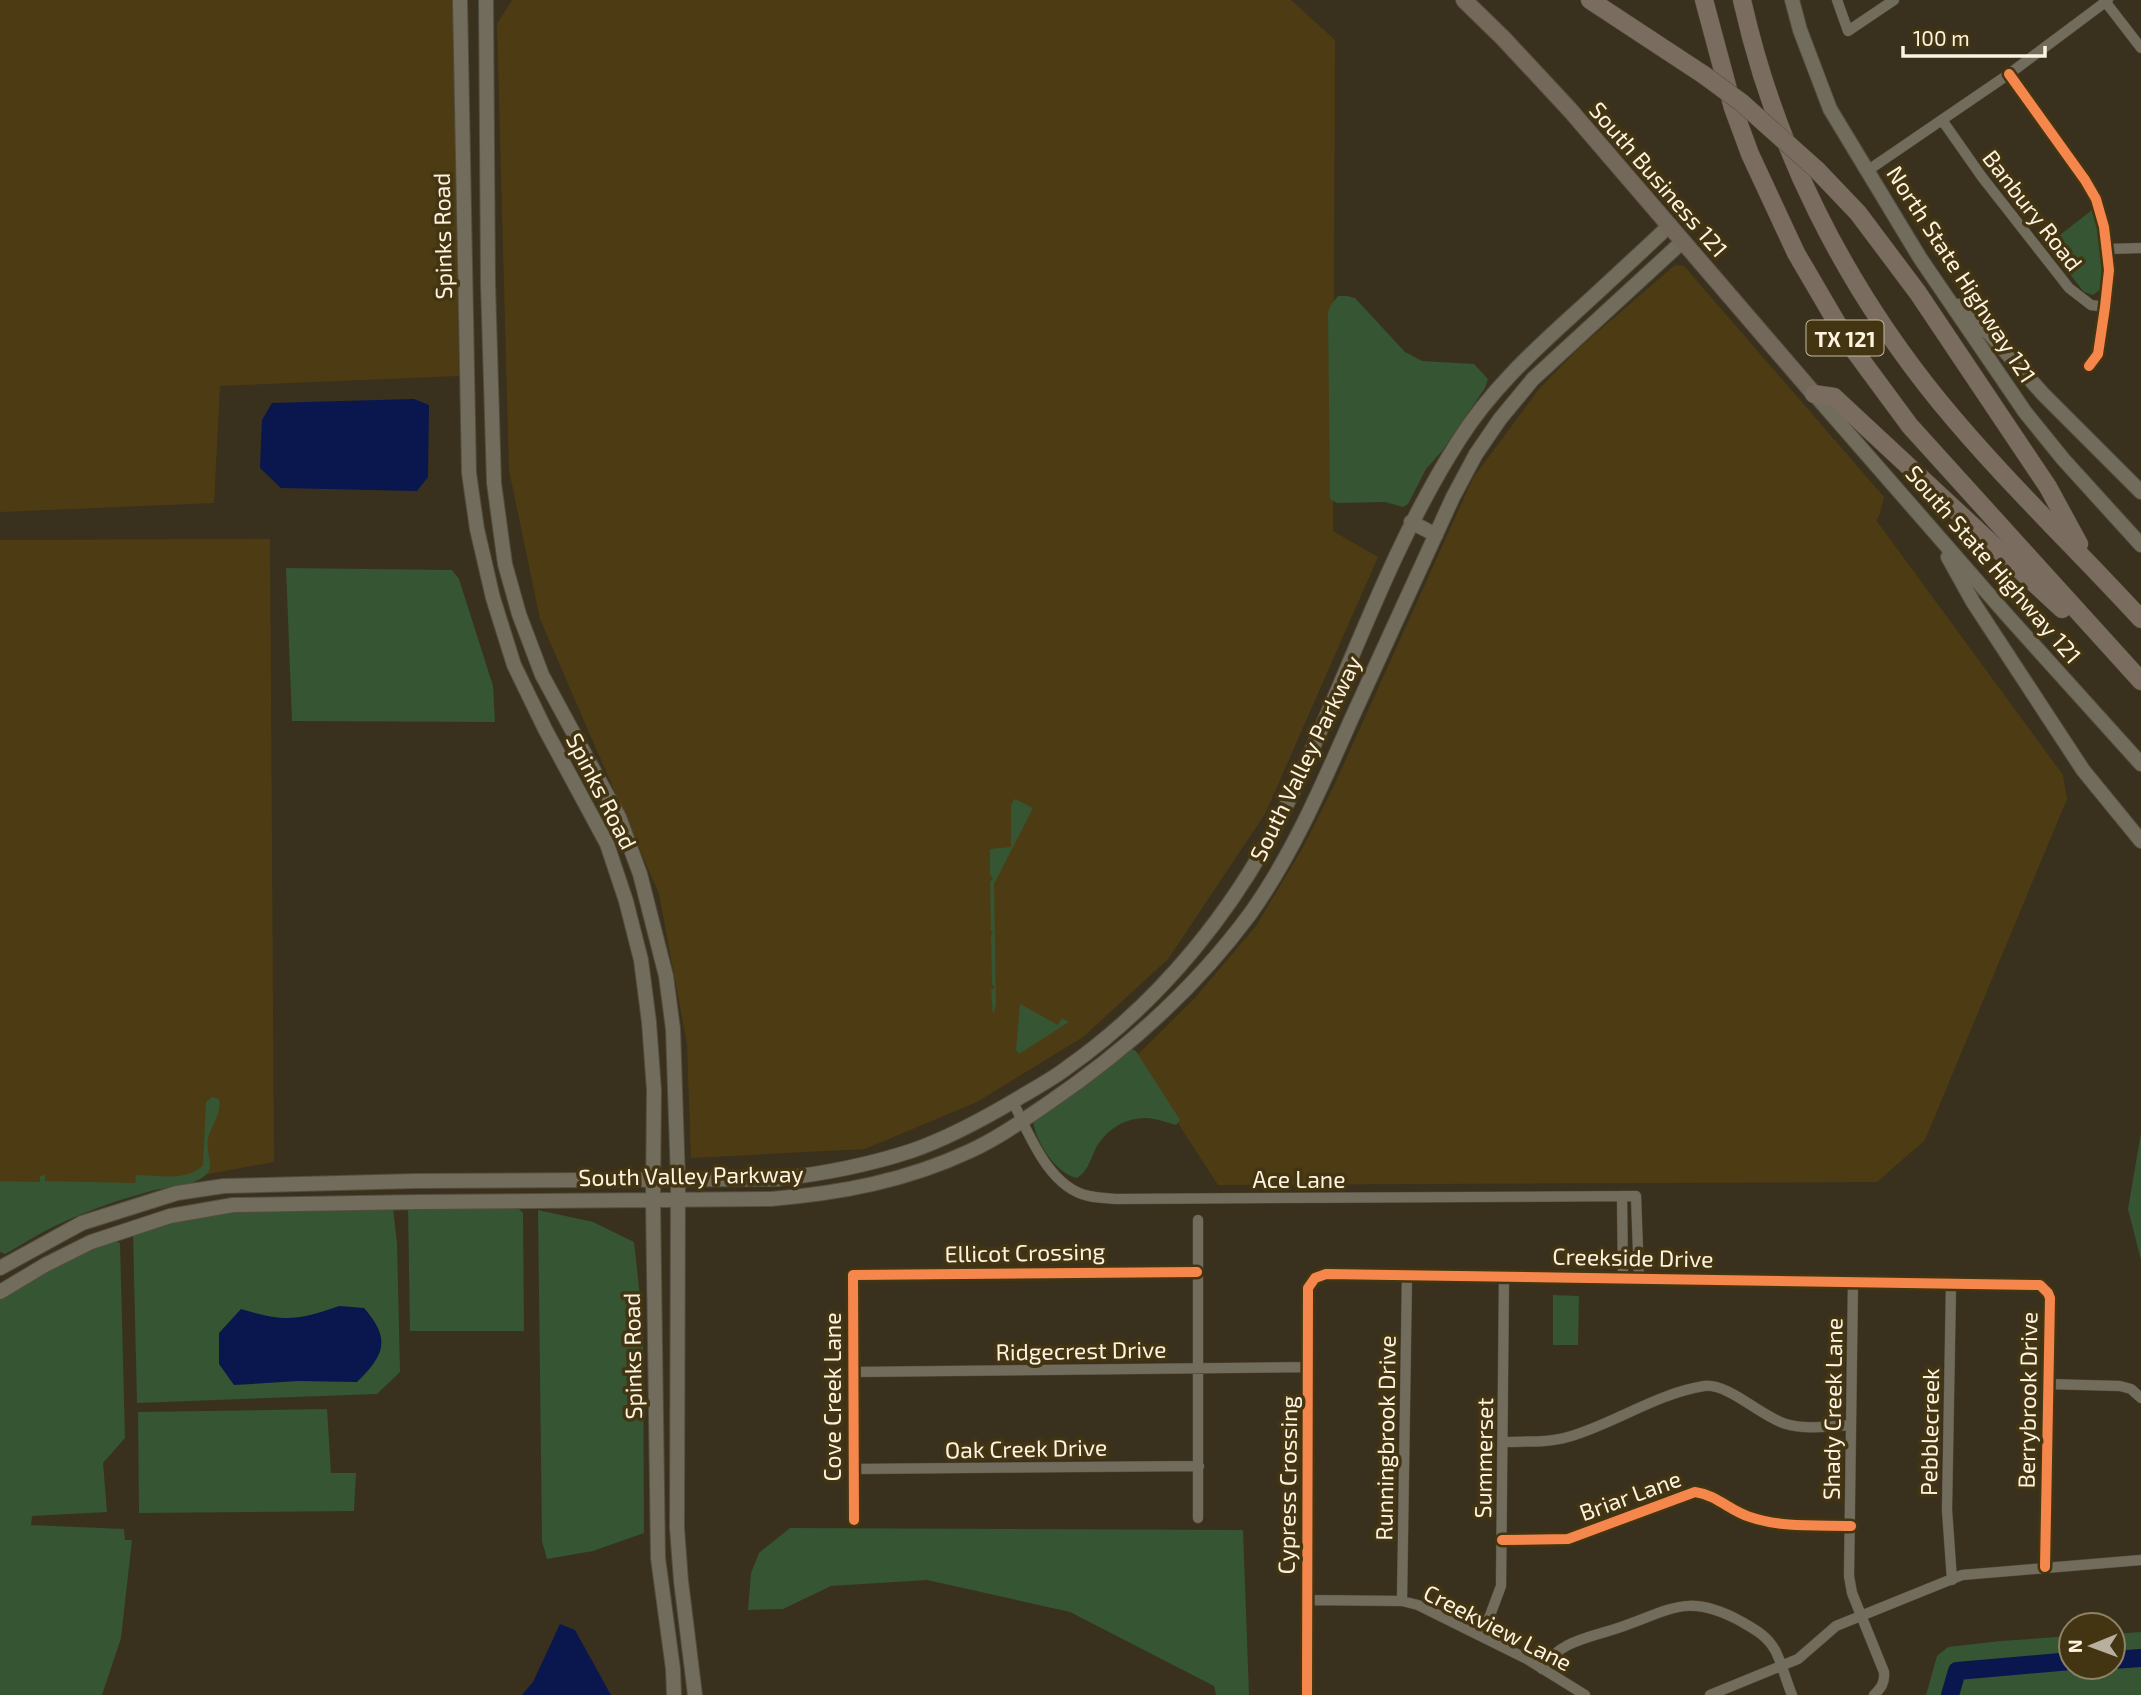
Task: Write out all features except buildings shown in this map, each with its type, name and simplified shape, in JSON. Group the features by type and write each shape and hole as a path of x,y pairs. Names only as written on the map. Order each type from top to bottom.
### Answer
{"highway":[{"path":"1590,0 1742,103 1817,170 1858,213 1918,293 2048,487 2090,563"},
{"name":"TX 121","path":"1704,0 1733,108 1750,155 1796,253 1848,342 1910,426 2141,681"},
{"name":"TX 121","path":"1742,0 1759,68 1795,165 1816,212 1867,303 1897,348 1940,402 2141,620"},
{"path":"1814,394 1834,397 2050,597 2101,650 2120,658"}],"main road":[{"name":"Spinks Road","path":"460,0 469,472 477,529 514,664 607,844 626,901 641,960 649,1022 654,1090 658,1558 674,1695"},
{"name":"Spinks Road","path":"486,0 488,284 494,483 505,564 519,614 542,675 619,817 640,874 666,976 673,1029 678,1180 677,1528 695,1695"},
{"name":"South Business 121","path":"1464,0 1536,72 1814,394"},
{"name":"North State Highway 121","path":"1792,0 1800,30 1830,109 1943,293 2025,412 2063,459 2141,545"},
{"name":"South Valley Parkway","path":"0,1270 82,1223 177,1193 224,1186 403,1181 777,1179 843,1169 912,1151 975,1123 1069,1067 1140,1009 1206,934 1253,869 1286,807 1411,522 1459,439 1491,394 1527,357 1670,225"},
{"name":"South Valley Parkway","path":"4,1289 91,1242 170,1216 224,1207 403,1202 771,1199 822,1195 918,1171 968,1152 1002,1135 1121,1051 1168,1009 1250,913 1307,817 1476,454 1534,379 1683,241"},
{"path":"1943,293 1990,334 2043,394 2141,492"},
{"name":"South State Highway 121","path":"1814,394 2141,764"},
{"path":"1411,522 1436,535"},
{"path":"1938,537 1973,602 2083,770 2141,841"},
{"path":"487,570 505,564"},
{"path":"558,752 578,741"},
{"path":"1206,934 1223,947"},
{"path":"403,1181 403,1202"},
{"path":"224,1186 224,1207"},
{"path":"656,1461 677,1462"}],"street":[{"path":"1837,0 1848,31 1894,0"},
{"path":"1867,171 2009,74 2106,1 2141,48"},
{"path":"2009,74 2091,190 2105,227 2109,270 2101,342 2098,354 2089,366"},
{"name":"Banbury Road","path":"1942,120 1982,177 2069,288 2091,305 2105,307"},
{"path":"2108,249 2141,248"},
{"name":"Ace Lane","path":"1013,1102 1039,1154 1058,1180 1087,1196 1116,1199 1636,1196"},
{"name":"Creekside Drive","path":"1622,1196 1623,1278"},
{"name":"Creekside Drive","path":"1636,1196 1639,1278"},
{"path":"1198,1220 1198,1518"},
{"path":"0,1270 4,1289"},
{"name":"Ellicot Crossing","path":"853,1275 1197,1272"},
{"name":"Creekside Drive","path":"1315,1278 1326,1274 1853,1281 1951,1285"},
{"name":"Cove Creek Lane","path":"853,1275 854,1520"},
{"name":"Runningbrook Drive","path":"1402,1601 1407,1275"},
{"name":"Summerset","path":"1478,1634 1489,1618 1501,1586 1504,1277"},
{"name":"Cypress Crossing","path":"1307,1695 1310,1367 1308,1287 1315,1278"},
{"name":"Shady Creek Lane","path":"1853,1281 1849,1576 1852,1593 1885,1680 1874,1695"},
{"name":"Berrybrook Drive","path":"1951,1285 2040,1285 2048,1293 2045,1567"},
{"name":"Pebblecreek","path":"1951,1285 1947,1510 1952,1580"},
{"name":"Ridgecrest Drive","path":"853,1372 1310,1367"},
{"path":"2047,1384 2120,1386 2131,1389 2141,1398"},
{"path":"1503,1442 1544,1441 1568,1437 1642,1405 1704,1386 1721,1390 1782,1423 1797,1427 1850,1426"},
{"name":"Oak Creek Drive","path":"853,1469 1199,1466"},
{"name":"Briar Lane","path":"1502,1540 1568,1539 1695,1492 1712,1496 1748,1517 1775,1523 1851,1526"},
{"path":"1710,1695 1808,1653 1836,1626 1962,1575 2141,1560"},
{"name":"Creekview Lane","path":"1307,1600 1402,1601 1436,1612 1585,1695"},
{"path":"1542,1669 1553,1654 1569,1643 1682,1605 1702,1605 1724,1612 1767,1639 1777,1653 1792,1695"}],"shaded area":[{"path":"0,0 453,0 459,376 220,386 214,503 0,512"},
{"path":"512,0 1291,0 1335,40 1333,531 1378,557 1265,814 1168,959 1083,1037 977,1102 865,1149 691,1158 687,1044 659,894 540,619 509,470 497,24"},
{"path":"1675,265 1684,266 1884,497 1876,520 2063,775 2067,799 1925,1140 1877,1182 1218,1185 1135,1057 1194,999 1256,926 1301,851 1333,788 1473,478 1539,389 1579,348"},
{"path":"414,399 429,405 428,477 417,491 281,488 260,468 262,420 272,403"},
{"path":"270,539 274,1162 141,1186 0,1184 0,540"},
{"path":"339,1306 364,1308 373,1319 381,1338 379,1355 357,1382 298,1381 234,1385 219,1364 219,1333 241,1309 290,1318 312,1315"},
{"path":"560,1624 575,1630 611,1695 522,1695 533,1682"}],"green space":[{"path":"2092,210 2100,239 2101,268 2101,289 2093,295 2084,292 2047,245"},
{"path":"1338,296 1355,298 1405,352 1422,361 1474,364 1488,379 1485,388 1442,451 1426,469 1408,504 1403,507 1385,502 1337,503 1330,499 1328,313"},
{"path":"286,568 452,570 459,579 493,686 495,722 292,721"},
{"path":"1015,799 1033,808 994,884 996,1005 993,1015 990,881 993,880 990,874 990,849 1011,847 1011,805"},
{"path":"1020,1004 1058,1025 1062,1018 1069,1022 1019,1054 1016,1050"},
{"path":"1131,1049 1136,1051 1180,1120 1176,1125 1145,1118 1127,1121 1099,1142 1088,1166 1080,1176 1077,1178 1069,1175 1054,1163 1042,1147 1033,1121"},
{"path":"212,1097 219,1099 220,1104 208,1139 210,1169 206,1175 192,1183 151,1191 96,1208 56,1225 5,1254 0,1252 0,1181 40,1182 40,1176 45,1175 45,1181 135,1183 136,1175 189,1174 203,1165 206,1102"},
{"path":"2141,1133 2141,1260 2128,1209"},
{"path":"408,1206 518,1208 523,1213 524,1331 410,1331"},
{"path":"393,1208 397,1243 400,1372 377,1394 137,1403 133,1233 179,1218 246,1211"},
{"path":"538,1210 593,1222 634,1242 643,1324 644,1533 593,1551 547,1559 542,1541"},
{"path":"100,1243 120,1243 125,1438 103,1463 107,1512 32,1516 31,1525 124,1529 125,1540 132,1540 121,1638 102,1695 0,1695 0,1299 70,1255"},
{"path":"1553,1295 1579,1296 1578,1345 1553,1345"},
{"path":"327,1409 331,1473 356,1473 354,1511 139,1513 138,1412"},
{"path":"790,1528 1243,1530 1249,1695 1216,1695 1214,1686 1070,1612 927,1580 831,1586 783,1609 748,1610 751,1573 759,1553"},
{"path":"2141,1632 2141,1695 1926,1695 1937,1656 1948,1647 2057,1637 2057,1681 2127,1681 2127,1633"}],"waterway":[{"path":"2127,1659 2141,1658"},
{"path":"1950,1695 1957,1671 2057,1662"}],"cycle path":[{"path":"2009,74 2085,180 2096,199 2104,227 2109,270 2098,354 2089,366"},
{"path":"854,1520 853,1275 1197,1272"},
{"path":"1307,1695 1308,1288 1315,1278 1326,1274 2040,1285 2050,1298 2045,1567"},
{"path":"1502,1540 1568,1539 1695,1492 1710,1496 1762,1521 1851,1526"}]}
